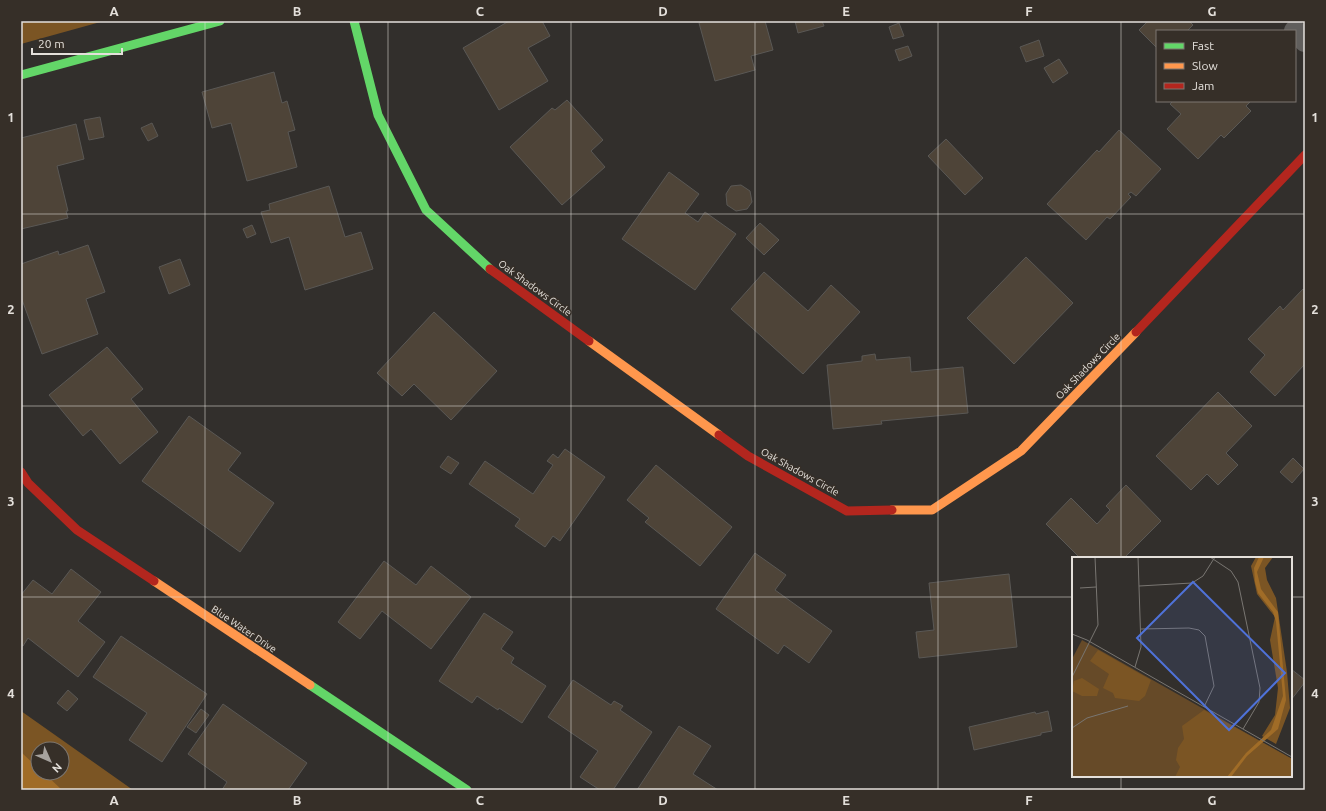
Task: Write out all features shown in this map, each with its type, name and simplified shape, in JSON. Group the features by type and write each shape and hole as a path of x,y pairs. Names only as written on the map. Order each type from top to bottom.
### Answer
{"street":[{"path":"21,75 220,21"},
{"name":"Oak Shadows Circle","path":"354,21 378,115 426,210 495,273 748,456 847,511 932,510 1021,451 1305,155"},
{"path":"1285,21 1294,30"},
{"path":"1296,32 1305,41"},
{"name":"Blue Water Drive","path":"21,472 28,483 77,530 466,790"}],"shaded area":[{"path":"21,21 104,21 21,44"},
{"path":"21,711 64,741 30,741 30,781 70,781 70,746 133,790 21,790"},
{"path":"21,752 30,760 30,781 52,781 62,790 21,790"}],"building":[{"path":"509,21 542,21 550,36 528,48 548,81 499,110 463,48"},
{"path":"705,21 765,21 773,50 751,56 755,70 715,81 699,23"},
{"path":"795,21 822,21 824,26 798,33"},
{"path":"1148,21 1189,21 1193,25 1188,30 1156,30 1156,47 1139,30"},
{"path":"899,23 904,36 893,39 889,27"},
{"path":"1039,40 1044,56 1026,62 1020,47"},
{"path":"908,46 912,56 899,61 895,50"},
{"path":"1059,59 1068,73 1053,83 1044,68"},
{"path":"274,72 282,103 287,101 295,130 288,132 297,167 247,181 231,123 212,128 202,92"},
{"path":"567,100 603,140 591,151 605,167 562,205 510,147 552,108 555,110"},
{"path":"1172,102 1250,102 1246,106 1251,111 1224,138 1221,135 1198,159 1167,129 1181,114 1170,104"},
{"path":"100,117 104,137 89,140 84,120"},
{"path":"152,123 158,136 148,141 141,128"},
{"path":"76,124 84,159 57,166 68,211 66,211 68,218 21,229 21,138"},
{"path":"1119,130 1161,169 1136,196 1131,192 1128,194 1131,197 1110,219 1107,217 1086,240 1047,204 1097,150 1099,152"},
{"path":"946,139 983,178 965,195 928,156"},
{"path":"669,172 699,194 685,213 698,222 705,212 736,234 695,290 622,239"},
{"path":"741,185 750,191 752,202 747,209 736,211 727,205 726,194 731,186"},
{"path":"329,186 345,237 361,232 373,269 305,290 289,237 271,243 261,212 270,210 269,204"},
{"path":"760,223 779,240 764,255 746,238"},
{"path":"252,225 256,234 247,238 243,229"},
{"path":"88,245 105,292 86,299 98,334 42,354 21,297 21,264 58,251 59,255"},
{"path":"1026,257 1073,303 1014,364 967,318"},
{"path":"180,259 190,285 169,294 159,267"},
{"path":"764,272 808,311 831,285 860,312 803,374 731,309"},
{"path":"1303,289 1305,291 1305,364 1275,396 1250,372 1265,355 1248,339 1280,306 1283,310"},
{"path":"434,312 497,371 451,420 414,384 402,396 377,373"},
{"path":"107,347 143,389 131,399 158,432 120,464 91,429 83,436 49,395"},
{"path":"875,354 876,360 910,357 911,372 963,367 968,413 881,421 882,424 833,429 827,365 862,361 862,356"},
{"path":"1218,392 1252,426 1226,453 1238,465 1218,485 1207,474 1191,490 1156,456"},
{"path":"189,416 241,453 228,470 274,503 240,552 142,481"},
{"path":"565,449 605,477 560,541 553,536 545,547 515,526 520,519 469,484 485,461 533,494 553,465 547,461 553,454 558,458"},
{"path":"448,456 459,463 451,474 440,467"},
{"path":"1293,458 1304,469 1292,483 1280,472"},
{"path":"656,465 732,527 700,566 645,522 649,518 627,500"},
{"path":"1126,485 1161,521 1125,557 1079,557 1046,524 1071,498 1097,524 1110,510 1106,506"},
{"path":"755,553 786,575 775,590 832,631 809,663 784,645 778,654 716,609"},
{"path":"384,561 416,585 431,566 471,597 431,649 382,611 360,639 338,622"},
{"path":"71,569 101,592 78,621 105,642 78,677 28,638 23,646 21,645 21,595 33,580 52,594"},
{"path":"1009,574 1017,647 919,658 916,632 934,630 929,583"},
{"path":"484,613 513,632 501,649 514,658 511,663 546,686 522,723 499,708 498,710 477,696 472,703 439,681"},
{"path":"121,636 207,694 162,762 129,740 147,713 93,677"},
{"path":"1292,670 1305,680 1292,699"},
{"path":"573,680 611,705 614,701 623,706 620,710 652,732 613,790 600,790 580,777 598,751 548,717"},
{"path":"68,690 78,699 67,711 57,703"},
{"path":"223,704 307,763 288,790 222,790 227,782 188,754"},
{"path":"201,709 209,715 196,733 187,727"},
{"path":"1048,711 1052,731 1041,733 1041,735 974,750 969,727 1035,712 1036,714"},
{"path":"679,726 711,746 693,774 718,790 637,790"}],"traffic: fast":[{"path":"21,75 220,21"},
{"path":"354,21 378,115 426,210 490,269"},
{"path":"310,685 467,790"}],"traffic: slow":[{"path":"892,510 932,510 1021,451 1136,332"},
{"path":"589,341 719,435"},
{"path":"154,581 310,685"}],"traffic: jam":[{"path":"1136,332 1305,155"},
{"path":"490,269 589,341"},
{"path":"719,435 748,456 847,511 892,510"},
{"path":"21,472 28,483 77,530 154,581"}]}
